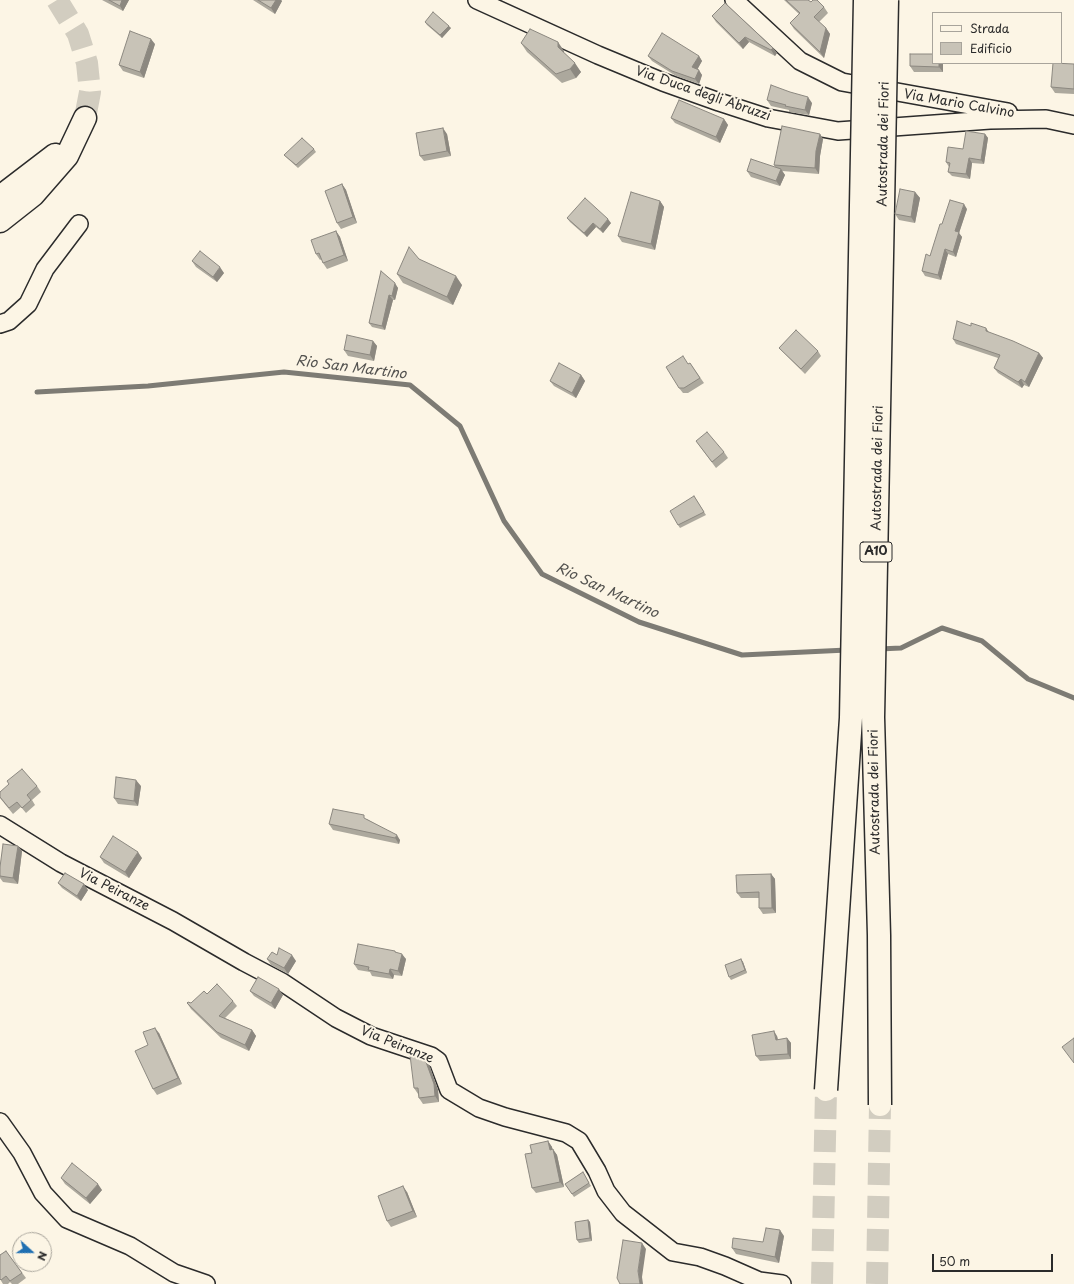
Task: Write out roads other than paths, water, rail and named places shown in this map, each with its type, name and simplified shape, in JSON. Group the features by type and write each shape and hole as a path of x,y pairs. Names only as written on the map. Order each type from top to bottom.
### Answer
{"highway":[{"name":"Autostrada dei Fiori","path":"826,1090 851,718 865,0"},
{"name":"Autostrada dei Fiori","path":"880,1105 879,935 873,717 887,0"},
{"path":"0,196 56,155 79,118 67,156 33,195 0,220"}],"street":[{"name":"Via Duca degli Abruzzi","path":"477,0 598,55 663,82 768,118 838,131 990,120 1046,119"},
{"name":"Via Mario Calvino","path":"734,0 800,61 842,82 1046,119"},
{"path":"1046,119 1074,125"},
{"path":"0,324 9,321 28,304 45,269 79,224"},
{"name":"Via Peiranze","path":"0,825 61,863 173,921 282,982 336,1018 371,1036 431,1056 438,1062 449,1090 479,1108 505,1117 566,1133 579,1141 597,1171 606,1191 623,1213 673,1252 700,1257 759,1281 782,1284"},
{"path":"0,1122 22,1153 43,1192 68,1219 130,1246 174,1273 206,1284"}],"waterway":[{"name":"Rio San Martino","path":"37,392 148,386 284,372 410,385 460,426 504,521 542,574 639,622 742,655 847,650"},
{"name":"Rio San Martino","path":"879,649 901,648 942,628 982,641 1028,679 1074,698"}],"tunnel":[{"path":"57,0 78,34 87,63 90,92 85,118"},
{"path":"822,1284 826,1090"},
{"path":"877,1284 880,1105"}]}
